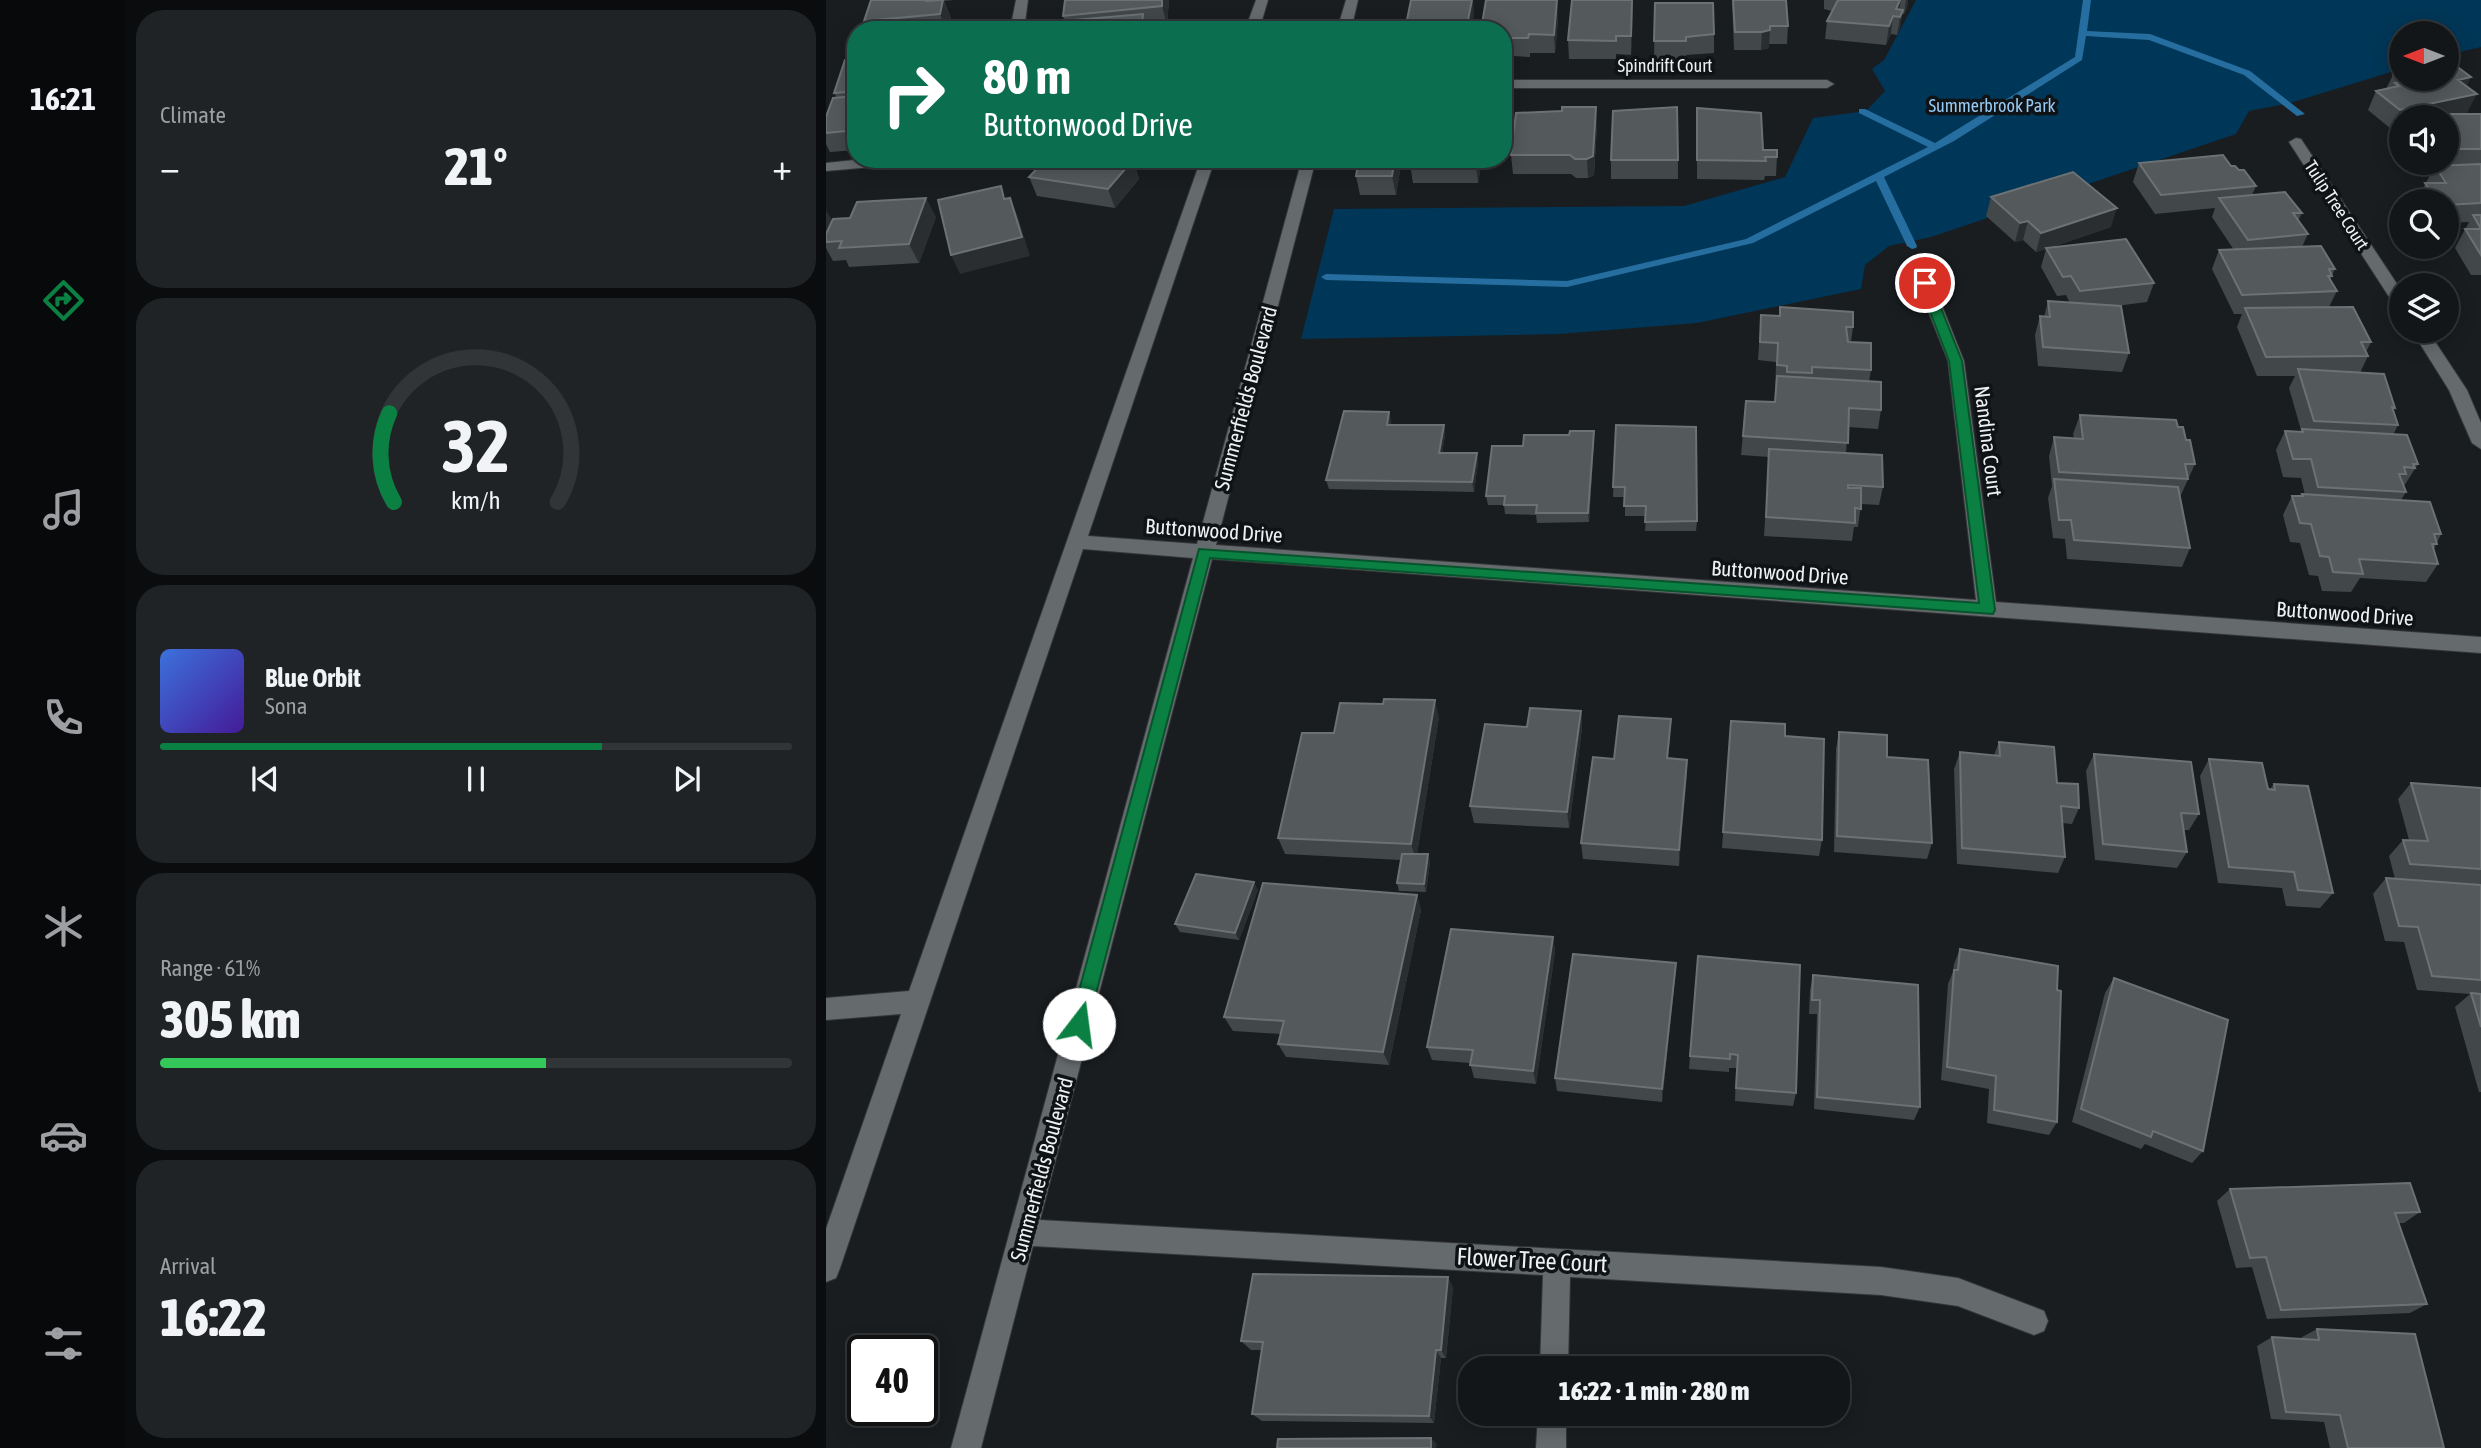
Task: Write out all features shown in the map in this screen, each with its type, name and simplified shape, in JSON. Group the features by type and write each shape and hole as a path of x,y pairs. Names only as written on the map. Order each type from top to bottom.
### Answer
{"street":[{"path":"1018,21 1021,0"},
{"path":"1255,21 1262,0"},
{"path":"1346,21 1352,0"},
{"name":"Spindrift Court","path":"1512,84 1827,84"},
{"name":"Tulip Tree Court","path":"2297,142 2389,284"},
{"path":"826,167 847,165"},
{"path":"826,1268 1205,168"},
{"name":"Summerfields Boulevard","path":"966,1448 1307,168"},
{"name":"Nandina Court","path":"1925,283 1956,361 1987,610"},
{"path":"2428,343 2458,390 2481,443"},
{"name":"Buttonwood Drive","path":"1076,542 2481,645"},
{"path":"826,1009 918,1002"},
{"name":"Flower Tree Court","path":"1024,1232 1881,1281 1958,1292 2034,1321"},
{"path":"1554,1356 1557,1261"},
{"path":"1551,1448 1552,1426"}],"green space":[{"name":"Summerbrook Park","path":"1916,0 2481,0 2481,47 2459,52 2459,21 2389,21 2389,73 2290,103 2249,111 2236,134 1931,237 1889,246 1865,265 1861,289 1697,323 1559,334 1301,339 1334,209 1684,206 1785,177 1813,118 1866,111 1885,91 1872,69 1884,60"}],"building":[{"path":"871,0 943,0 940,14 864,21"},
{"path":"1065,0 1162,0 1162,6 1063,16"},
{"path":"1411,0 1472,0 1468,21 1407,21"},
{"path":"1486,0 1557,0 1554,35 1529,34 1528,38 1512,38 1512,21 1482,21"},
{"path":"1572,0 1632,0 1631,36 1616,36 1616,41 1568,40"},
{"path":"1733,0 1786,0 1788,26 1770,26 1770,30 1762,32 1735,32"},
{"path":"1838,0 1900,0 1896,9 1903,10 1900,17 1893,16 1889,26 1827,21"},
{"path":"1655,3 1713,3 1714,34 1686,37 1686,41 1654,41"},
{"path":"1143,14 1142,21 1063,21"},
{"path":"845,60 847,92 834,93"},
{"path":"2459,68 2471,77 2459,80"},
{"path":"2459,81 2477,94 2424,105 2394,105 2376,91 2389,88 2389,91 2459,91"},
{"path":"847,97 847,131 826,133 826,117 833,98"},
{"path":"1562,107 1596,107 1593,156 1575,159 1570,155 1512,155 1516,113 1562,111"},
{"path":"1677,107 1678,160 1611,160 1613,111"},
{"path":"1697,108 1761,113 1763,150 1777,150 1777,157 1765,157 1766,161 1697,160"},
{"path":"2459,114 2481,114 2481,149 2459,149"},
{"path":"2223,155 2231,166 2244,170 2256,186 2161,195 2139,163"},
{"path":"2481,164 2481,203 2459,204 2459,189 2429,189 2425,183 2446,183 2441,175 2459,175 2459,165"},
{"path":"1037,168 1126,168 1108,189 1029,177"},
{"path":"1357,168 1393,168 1392,176 1356,176"},
{"path":"2073,172 2117,208 2041,233 2028,221 2020,223 1991,197"},
{"path":"1001,186 1004,199 1010,198 1022,237 951,255 938,200"},
{"path":"2285,192 2302,213 2293,213 2308,234 2248,240 2219,198"},
{"path":"926,198 909,244 839,248 842,241 826,242 826,234 833,219 850,218 857,202"},
{"path":"2473,215 2481,215 2481,229"},
{"path":"2465,229 2481,229 2481,255"},
{"path":"2126,239 2154,283 2080,291 2071,276 2063,277 2046,248"},
{"path":"2321,246 2335,269 2329,269 2332,276 2328,276 2337,291 2242,295 2219,250"},
{"path":"2048,301 2121,306 2129,353 2043,347 2040,316 2050,317"},
{"path":"1780,307 1853,312 1853,327 1846,327 1848,342 1871,343 1871,370 1812,367 1812,373 1787,372 1787,366 1777,365 1778,343 1760,342 1761,315 1780,316"},
{"path":"2353,307 2371,342 2361,342 2368,356 2266,357 2245,308"},
{"path":"2298,369 2384,374 2398,425 2314,421"},
{"path":"1777,376 1881,382 1881,410 1849,408 1848,443 1743,436 1746,401 1775,402"},
{"path":"1344,411 1389,412 1387,425 1444,425 1439,453 1477,453 1472,482 1326,480"},
{"path":"2080,415 2176,420 2178,427 2183,427 2186,440 2190,440 2195,464 2185,464 2188,479 2059,472 2054,437 2083,439"},
{"path":"1616,425 1696,427 1697,521 1645,522 1646,506 1624,506 1625,487 1613,487"},
{"path":"2302,429 2407,435 2418,464 2413,464 2415,468 2404,467 2406,474 2399,474 2406,492 2318,487 2311,459 2293,459 2285,431 2303,432"},
{"path":"1570,431 1594,431 1588,513 1536,513 1537,505 1504,505 1505,496 1486,496 1492,446 1523,446 1524,435 1569,435"},
{"path":"1769,449 1882,455 1883,487 1848,485 1848,488 1861,488 1861,509 1855,508 1855,523 1766,517"},
{"path":"2054,479 2178,487 2190,548 2074,540 2071,520 2059,520"},
{"path":"2302,494 2430,502 2441,534 2434,534 2437,544 2432,544 2438,564 2359,559 2363,574 2333,572 2329,557 2320,556 2311,524 2300,523 2292,496 2303,496"},
{"path":"1384,699 1435,700 1411,844 1278,838 1302,733 1334,733 1340,703 1383,704"},
{"path":"1530,708 1581,711 1567,812 1470,806 1485,724 1527,727"},
{"path":"1619,716 1671,719 1667,758 1687,760 1679,850 1581,843 1593,757 1614,759"},
{"path":"1731,721 1785,724 1785,736 1824,739 1822,840 1723,832"},
{"path":"1839,732 1887,735 1887,757 1928,760 1932,843 1837,836"},
{"path":"1999,742 2054,747 2057,783 2078,784 2079,808 2061,806 2065,857 1962,848 1960,752 2000,756"},
{"path":"2094,754 2191,762 2199,814 2181,813 2187,852 2103,844"},
{"path":"2209,759 2262,763 2268,789 2275,790 2274,784 2308,786 2333,893 2298,890 2294,872 2229,867"},
{"path":"2411,783 2481,788 2481,869 2410,864 2403,840 2428,841"},
{"path":"1402,854 1428,854 1424,884 1397,883"},
{"path":"1196,874 1254,882 1235,933 1175,924"},
{"path":"2386,878 2481,885 2481,980 2432,976 2418,927 2399,926"},
{"path":"1263,883 1417,895 1383,1052 1278,1044 1284,1021 1224,1017"},
{"path":"1451,929 1553,937 1533,1071 1470,1065 1473,1050 1427,1047"},
{"path":"1960,949 2058,966 2057,990 2061,991 2057,1122 1994,1110 1996,1076 1947,1067 1954,970 1958,970"},
{"path":"1573,954 1676,963 1662,1089 1555,1078"},
{"path":"1698,956 1800,965 1796,1093 1736,1088 1738,1055 1730,1054 1730,1059 1690,1056"},
{"path":"1813,975 1918,985 1920,1107 1817,1097 1820,1000 1812,1000"},
{"path":"2114,978 2228,1020 2203,1151 2153,1131 2151,1137 2081,1109"},
{"path":"2471,993 2481,994 2481,1027"},
{"path":"2410,1183 2420,1212 2395,1213 2427,1304 2281,1310 2266,1257 2250,1258 2230,1189"},
{"path":"1253,1274 1448,1277 1441,1350 1436,1350 1429,1416 1252,1414 1263,1342 1241,1341"},
{"path":"2317,1329 2415,1334 2444,1448 2348,1448 2340,1415 2286,1412 2272,1337 2319,1340"},
{"path":"1431,1438 1431,1448 1277,1448 1278,1439"}],"waterway":[{"path":"2082,33 2087,0"},
{"path":"1326,277 1567,284 1749,241 1951,139 2079,58 2082,33"},
{"path":"2082,33 2150,37 2247,73 2300,114"},
{"path":"1862,111 1935,147"},
{"path":"1879,176 1912,246"}],"route":[{"path":"1079,1024 1204,552 1987,610 1956,361 1925,283"}]}
